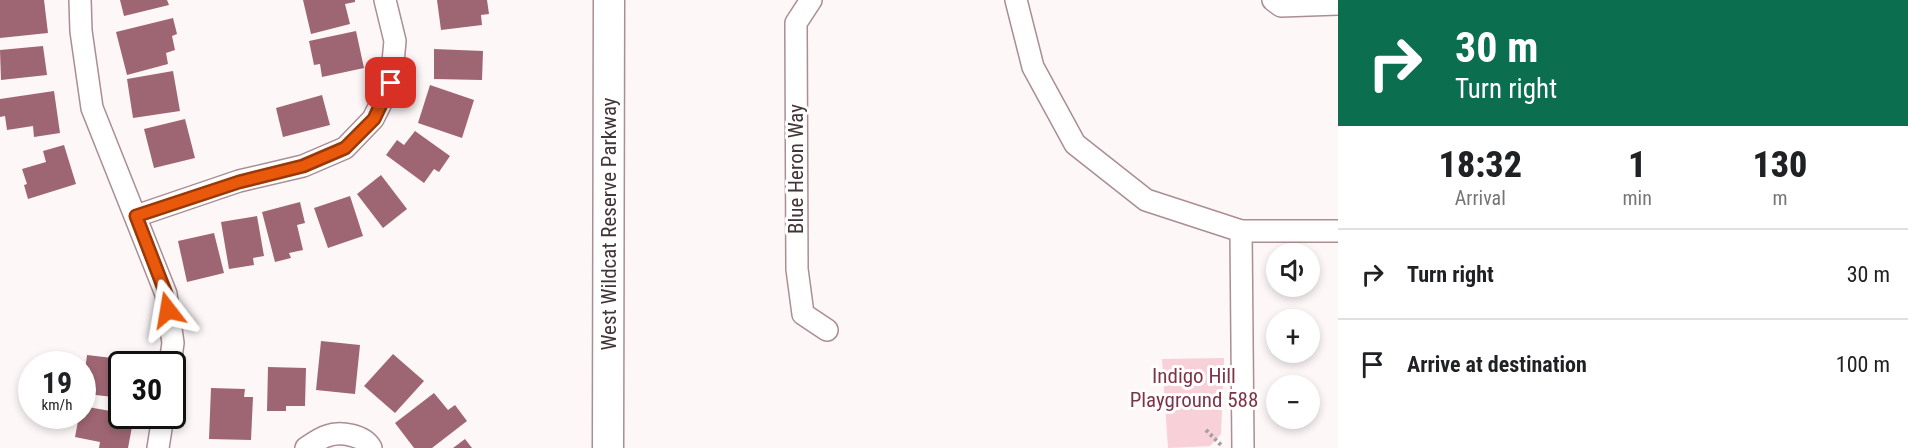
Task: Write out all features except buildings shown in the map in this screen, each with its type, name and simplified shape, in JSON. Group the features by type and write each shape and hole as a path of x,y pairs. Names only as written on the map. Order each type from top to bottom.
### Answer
{"main road":[{"name":"West Wildcat Reserve Parkway","path":"608,448 609,0"}],"street":[{"path":"80,0 81,31 92,108 166,294 173,343 172,351"},
{"path":"136,216 239,182 303,166 345,148 374,119 391,83 395,41 385,0"},
{"name":"Blue Heron Way","path":"811,0 796,23 797,269 803,314 827,330"},
{"path":"1016,0 1033,67 1075,144 1146,200 1241,231 1338,231"},
{"path":"1273,0 1281,6 1338,4"},
{"path":"1241,231 1243,448"},
{"path":"158,448 161,429"},
{"path":"306,448 328,435 352,435 369,444 371,448"}],"path":[{"path":"1206,430 1224,448"}],"green space":[{"name":"Indigo Hill Playground 588","path":"1224,358 1221,434 1210,446 1168,448 1162,359"}],"route":[{"path":"168,310 166,294 136,216 239,182 303,166 345,148 374,119 391,83"}]}
